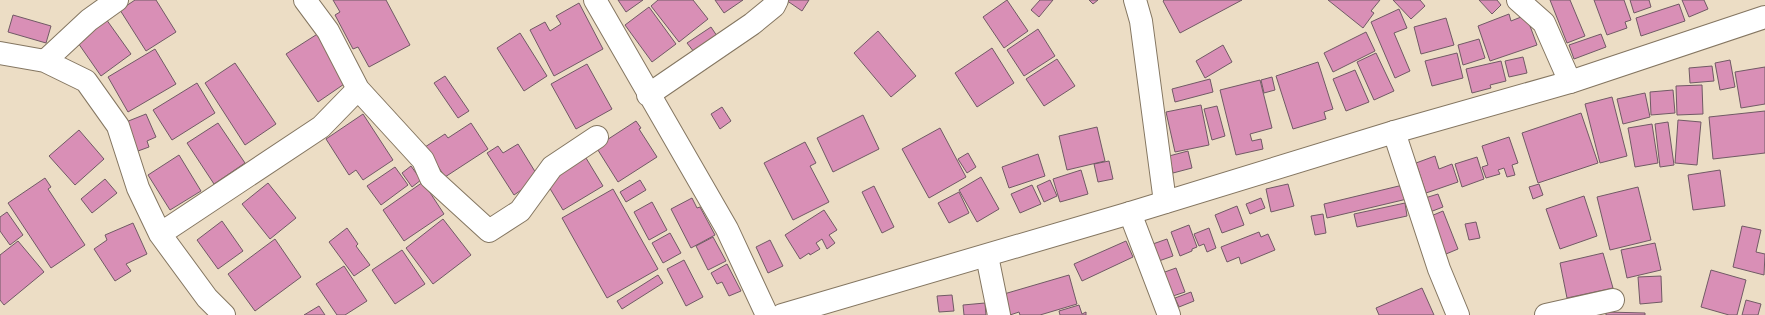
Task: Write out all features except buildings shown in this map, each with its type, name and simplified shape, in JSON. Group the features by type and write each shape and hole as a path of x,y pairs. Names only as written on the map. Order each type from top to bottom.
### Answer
{"street":[{"path":"45,61 89,20 117,0"},
{"path":"305,0 328,31 358,89 423,160 431,178 489,231 520,211 552,167 597,137"},
{"path":"595,0 726,229 766,315"},
{"path":"648,95 752,24 774,6 777,0"},
{"path":"1135,0 1141,21 1165,202"},
{"path":"1518,0 1544,23"},
{"path":"1544,0 1544,23 1570,82"},
{"path":"782,315 987,256 1394,132 1570,82 1765,17"},
{"path":"0,53 45,61 86,82 118,126 138,188 160,234 207,298 224,315"},
{"path":"160,234 321,127 358,89"},
{"path":"1394,132 1439,269 1458,315"},
{"path":"1130,213 1170,315"},
{"path":"987,256 999,315"},
{"path":"1546,315 1613,300"}]}
